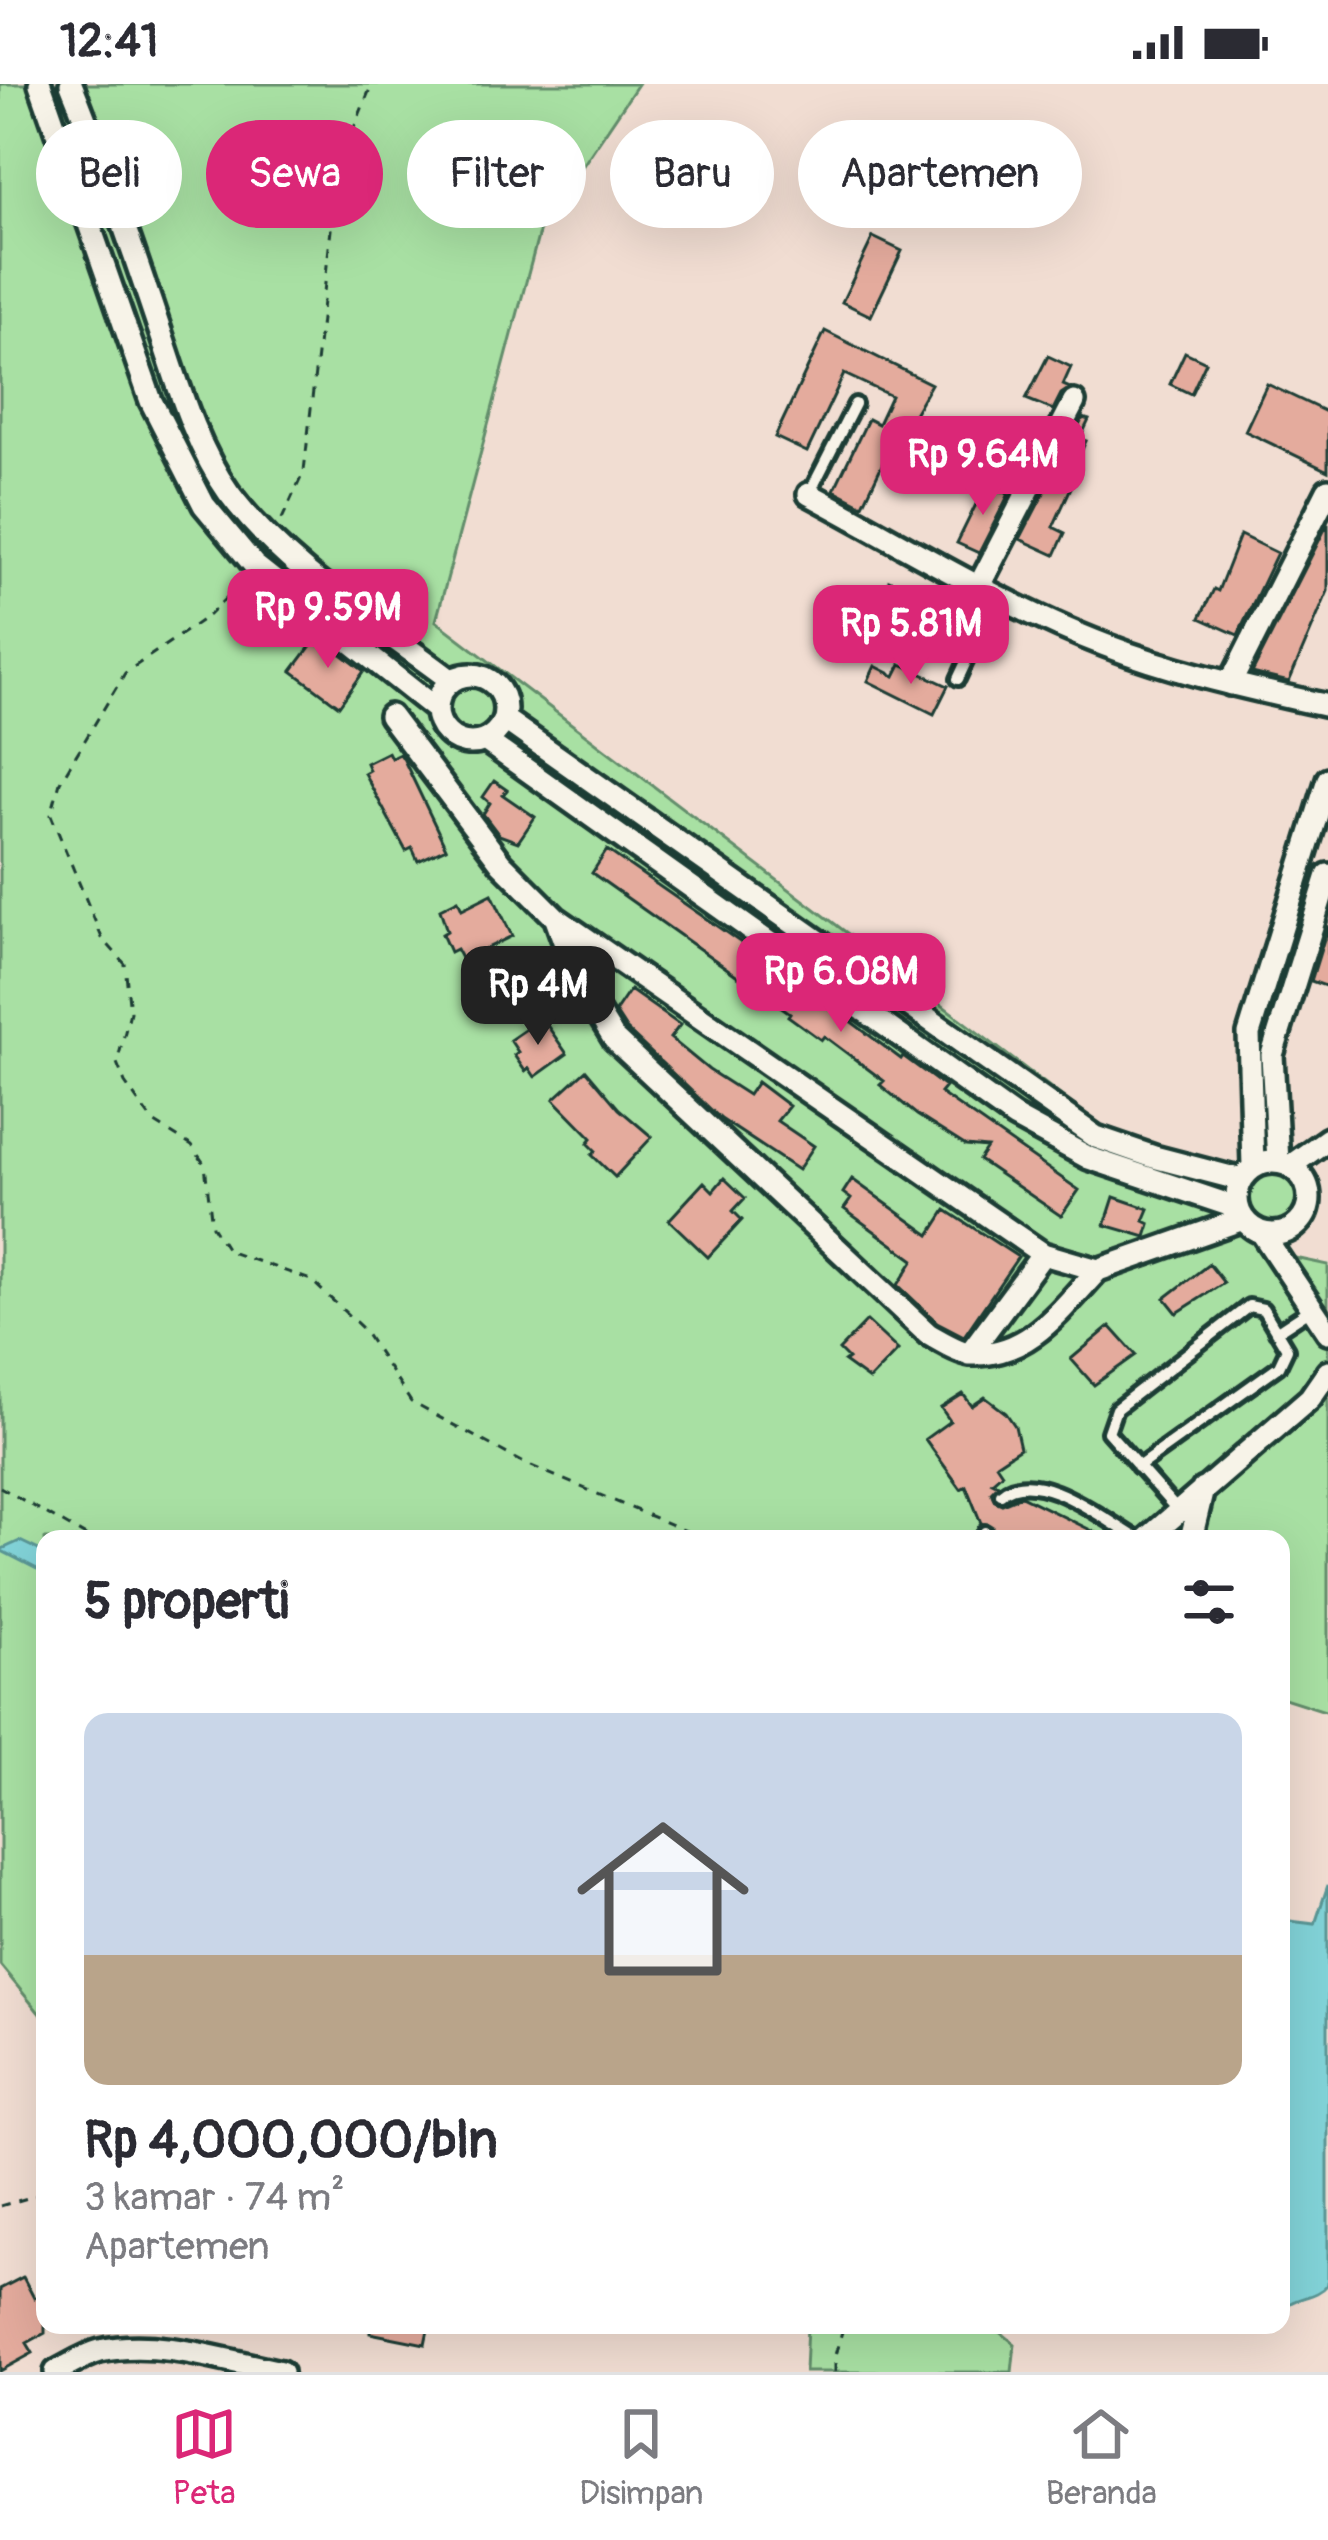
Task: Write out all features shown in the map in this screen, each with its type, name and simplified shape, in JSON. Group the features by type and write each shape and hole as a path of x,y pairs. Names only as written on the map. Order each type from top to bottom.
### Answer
{"street":[{"path":"40,84 151,401 204,505 254,565 437,710"},
{"path":"71,84 202,444 227,490 271,542 452,681"},
{"path":"989,589 1074,402"},
{"path":"1230,684 1328,490"},
{"path":"809,494 1104,645 1230,684 1328,706"},
{"path":"254,565 271,542"},
{"path":"486,741 505,719 504,698 491,681 472,675 452,681 438,699 437,710 439,722 453,739 486,741 1014,1117 1089,1158 1247,1220 1273,1235 1295,1227 1319,1190 1284,1164 1271,1055 1328,875"},
{"path":"390,716 501,863 556,918 1043,1254 1098,1270"},
{"path":"505,719 1096,1137 1247,1173 1284,1164 1328,1139"},
{"path":"1328,779 1249,1034 1247,1173 1236,1197 1247,1220 1328,1332"},
{"path":"556,918 578,980 614,1040 928,1334 970,1354 1008,1348 1036,1335 1098,1270 1247,1220"},
{"path":"970,1354 1043,1254"},
{"path":"1154,1530 1310,1398 1328,1372"},
{"path":"1193,1530 1203,1489"},
{"path":"56,2372 95,2352 123,2348 281,2372"}],"lane":[{"path":"809,494 855,404"},
{"path":"958,679 989,589"},
{"path":"1138,1467 1279,1366 1287,1349 1263,1309 1249,1306 1116,1409 1108,1432 1190,1530"},
{"path":"1276,1332 1314,1307"},
{"path":"1001,1494 1022,1484 1049,1487 1127,1530"}],"path":[{"path":"271,542 304,471 338,166 372,84"},
{"path":"254,565 209,615 125,673 60,782 51,815 102,938 125,964 130,1012 117,1063 125,1083 152,1120 192,1146 205,1165 212,1226 228,1251 311,1280 362,1328 411,1402 524,1463 684,1530"},
{"path":"0,1487 75,1530"},
{"path":"0,2206 36,2196"},
{"path":"835,2372 841,2334"}],"green space":[{"path":"0,84 638,84 586,161 586,120 407,120 407,228 541,228 436,621 1267,1252 1328,1265 1328,1712 1290,1700 1290,1530 36,1530 36,2009 0,1965"},
{"path":"1273,1171 1291,1178 1298,1196 1291,1214 1273,1221 1255,1214 1248,1196 1255,1178"},
{"path":"807,2334 1003,2334 1015,2344 1012,2372 805,2372"}],"water":[{"path":"20,1541 36,1549 36,1568 0,1550"},
{"path":"1328,1885 1328,2284 1290,2303 1290,1921 1315,1924"}],"building":[{"path":"873,237 902,251 871,316 842,302"},
{"path":"825,331 931,384 903,433 898,431 863,505 834,490 868,419 878,424 891,396 844,374 807,452 775,437"},
{"path":"1185,352 1206,362 1191,394 1170,384"},
{"path":"1048,356 1071,367 1063,385 1070,388 1053,410 1026,399"},
{"path":"1267,384 1328,413 1328,471 1245,431"},
{"path":"1083,418 1089,420 1080,439 1086,441 1053,527 1065,533 1055,555 1020,539"},
{"path":"986,484 1009,494 979,553 957,543"},
{"path":"1328,523 1328,591 1289,682 1252,673"},
{"path":"1240,535 1277,553 1238,635 1200,618 1214,589 1218,591"},
{"path":"889,580 924,596 910,627 875,611"},
{"path":"318,636 364,671 339,706 292,671"},
{"path":"901,664 948,686 934,714 868,681 875,666 895,676"},
{"path":"388,752 391,758 400,754 404,760 446,848 418,861 412,848 406,851 364,773 369,770 366,763"},
{"path":"494,781 507,790 503,795 535,817 518,842 499,835 483,814 490,803 483,797"},
{"path":"607,850 901,1059 903,1056 945,1087 940,1093 1079,1190 1061,1216 979,1160 987,1148 966,1146 917,1115 880,1085 884,1081 824,1036 821,1040 592,873"},
{"path":"492,894 512,936 462,960 456,949 450,952 442,934 447,931 440,909 458,900 462,909"},
{"path":"1328,926 1328,987 1311,981"},
{"path":"630,990 680,1025 670,1038 709,1070 748,1095 757,1082 789,1106 777,1121 814,1146 798,1170 721,1119 626,1029 615,1012"},
{"path":"542,1018 567,1054 535,1077 514,1055 518,1052 510,1040"},
{"path":"586,1070 619,1109 652,1137 615,1177 592,1155 596,1151 588,1143 592,1138 554,1099"},
{"path":"724,1178 745,1198 733,1211 742,1220 708,1257 669,1220 704,1182 713,1191"},
{"path":"852,1179 930,1235 946,1210 1018,1257 964,1336 937,1322 898,1285 914,1260 844,1209 851,1199 843,1193"},
{"path":"1114,1197 1149,1209 1144,1221 1150,1224 1146,1237 1105,1225"},
{"path":"1209,1264 1224,1283 1177,1313 1165,1298"},
{"path":"867,1321 898,1350 869,1380 844,1362 848,1359 839,1350"},
{"path":"1110,1326 1136,1355 1094,1385 1071,1359"},
{"path":"963,1394 972,1406 985,1397 1015,1426 1020,1448 996,1464 1002,1473 992,1482 998,1485 991,1492 995,1501 1002,1504 1021,1496 1091,1530 993,1530 981,1523 966,1486 961,1489 925,1439 950,1421 941,1408"},
{"path":"23,2277 36,2297 36,2334 43,2334 27,2343 33,2353 0,2371 0,2289"},
{"path":"375,2334 427,2334 425,2344"}]}
